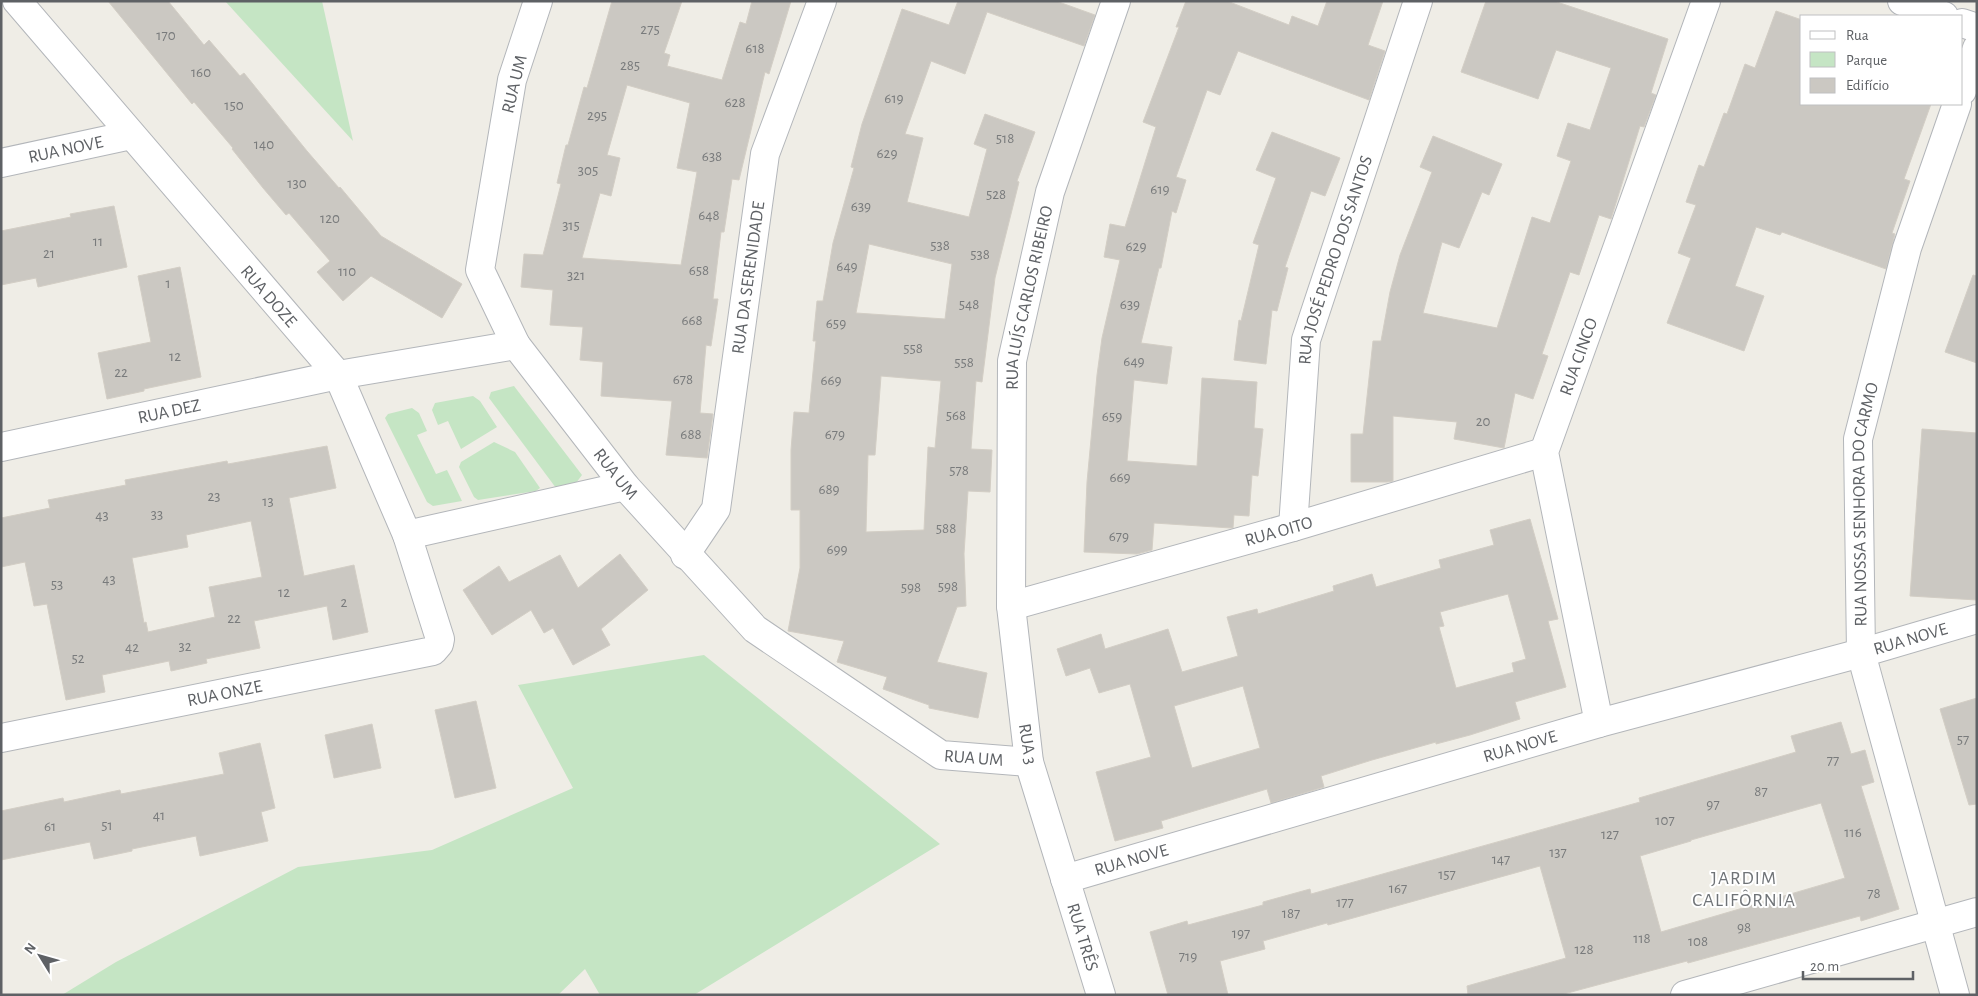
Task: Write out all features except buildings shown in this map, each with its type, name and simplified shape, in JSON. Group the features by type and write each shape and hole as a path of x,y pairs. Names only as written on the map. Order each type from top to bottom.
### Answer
{"street":[{"name":"RUA DOZE","path":"17,1 338,375 407,536 440,639"},
{"name":"RUA UM","path":"538,1 512,80 480,270 516,345 625,486 755,630 942,755 1029,762"},
{"name":"RUA DA SERENIDADE","path":"686,555 716,509 765,154 822,1"},
{"name":"RUA LUÍS CARLOS RIBEIRO","path":"1011,606 1012,361 1050,192 1116,1"},
{"name":"RUA JOSÉ PEDRO DOS SANTOS","path":"1293,527 1306,340 1418,1"},
{"name":"RUA CINCO","path":"1544,452 1706,1"},
{"path":"1902,1 1941,15"},
{"path":"1963,22 1977,28"},
{"path":"1963,88 1977,48"},
{"name":"RUA NOSSA SENHORA DO CARMO","path":"1955,995 1861,652 1858,439 1907,248 1958,105"},
{"name":"RUA NOVE","path":"1,163 131,136"},
{"name":"RUA DEZ","path":"1,447 338,375 516,345"},
{"name":"RUA OITO","path":"1011,606 1293,527 1544,452"},
{"path":"1544,452 1599,723"},
{"path":"407,536 625,486"},
{"name":"RUA 3","path":"1011,606 1029,762 1065,879"},
{"name":"RUA NOVE","path":"1065,879 1599,723 1977,619"},
{"name":"RUA ONZE","path":"1,738 434,651 440,639"},
{"name":"RUA TRÊS","path":"1065,879 1101,995"},
{"path":"1685,995 1977,912"}],"green space":[{"path":"225,1 322,1 353,141"},
{"path":"514,386 582,475 573,487 556,488 489,398 491,392"},
{"path":"473,396 480,401 497,427 461,449 448,421 438,425 432,410 435,403"},
{"path":"412,408 419,413 427,431 417,435 436,474 447,470 462,501 433,506 427,502 385,418 388,414"},
{"path":"494,442 515,452 540,488 536,491 478,500 474,497 459,467 461,462"},
{"path":"704,655 940,844 694,995 600,995 585,969 558,995 62,995 116,962 298,867 432,850 573,788 518,685"}],"district":[{"name":"JARDIM CALIFÔRNIA","path":"1744,888"}]}
